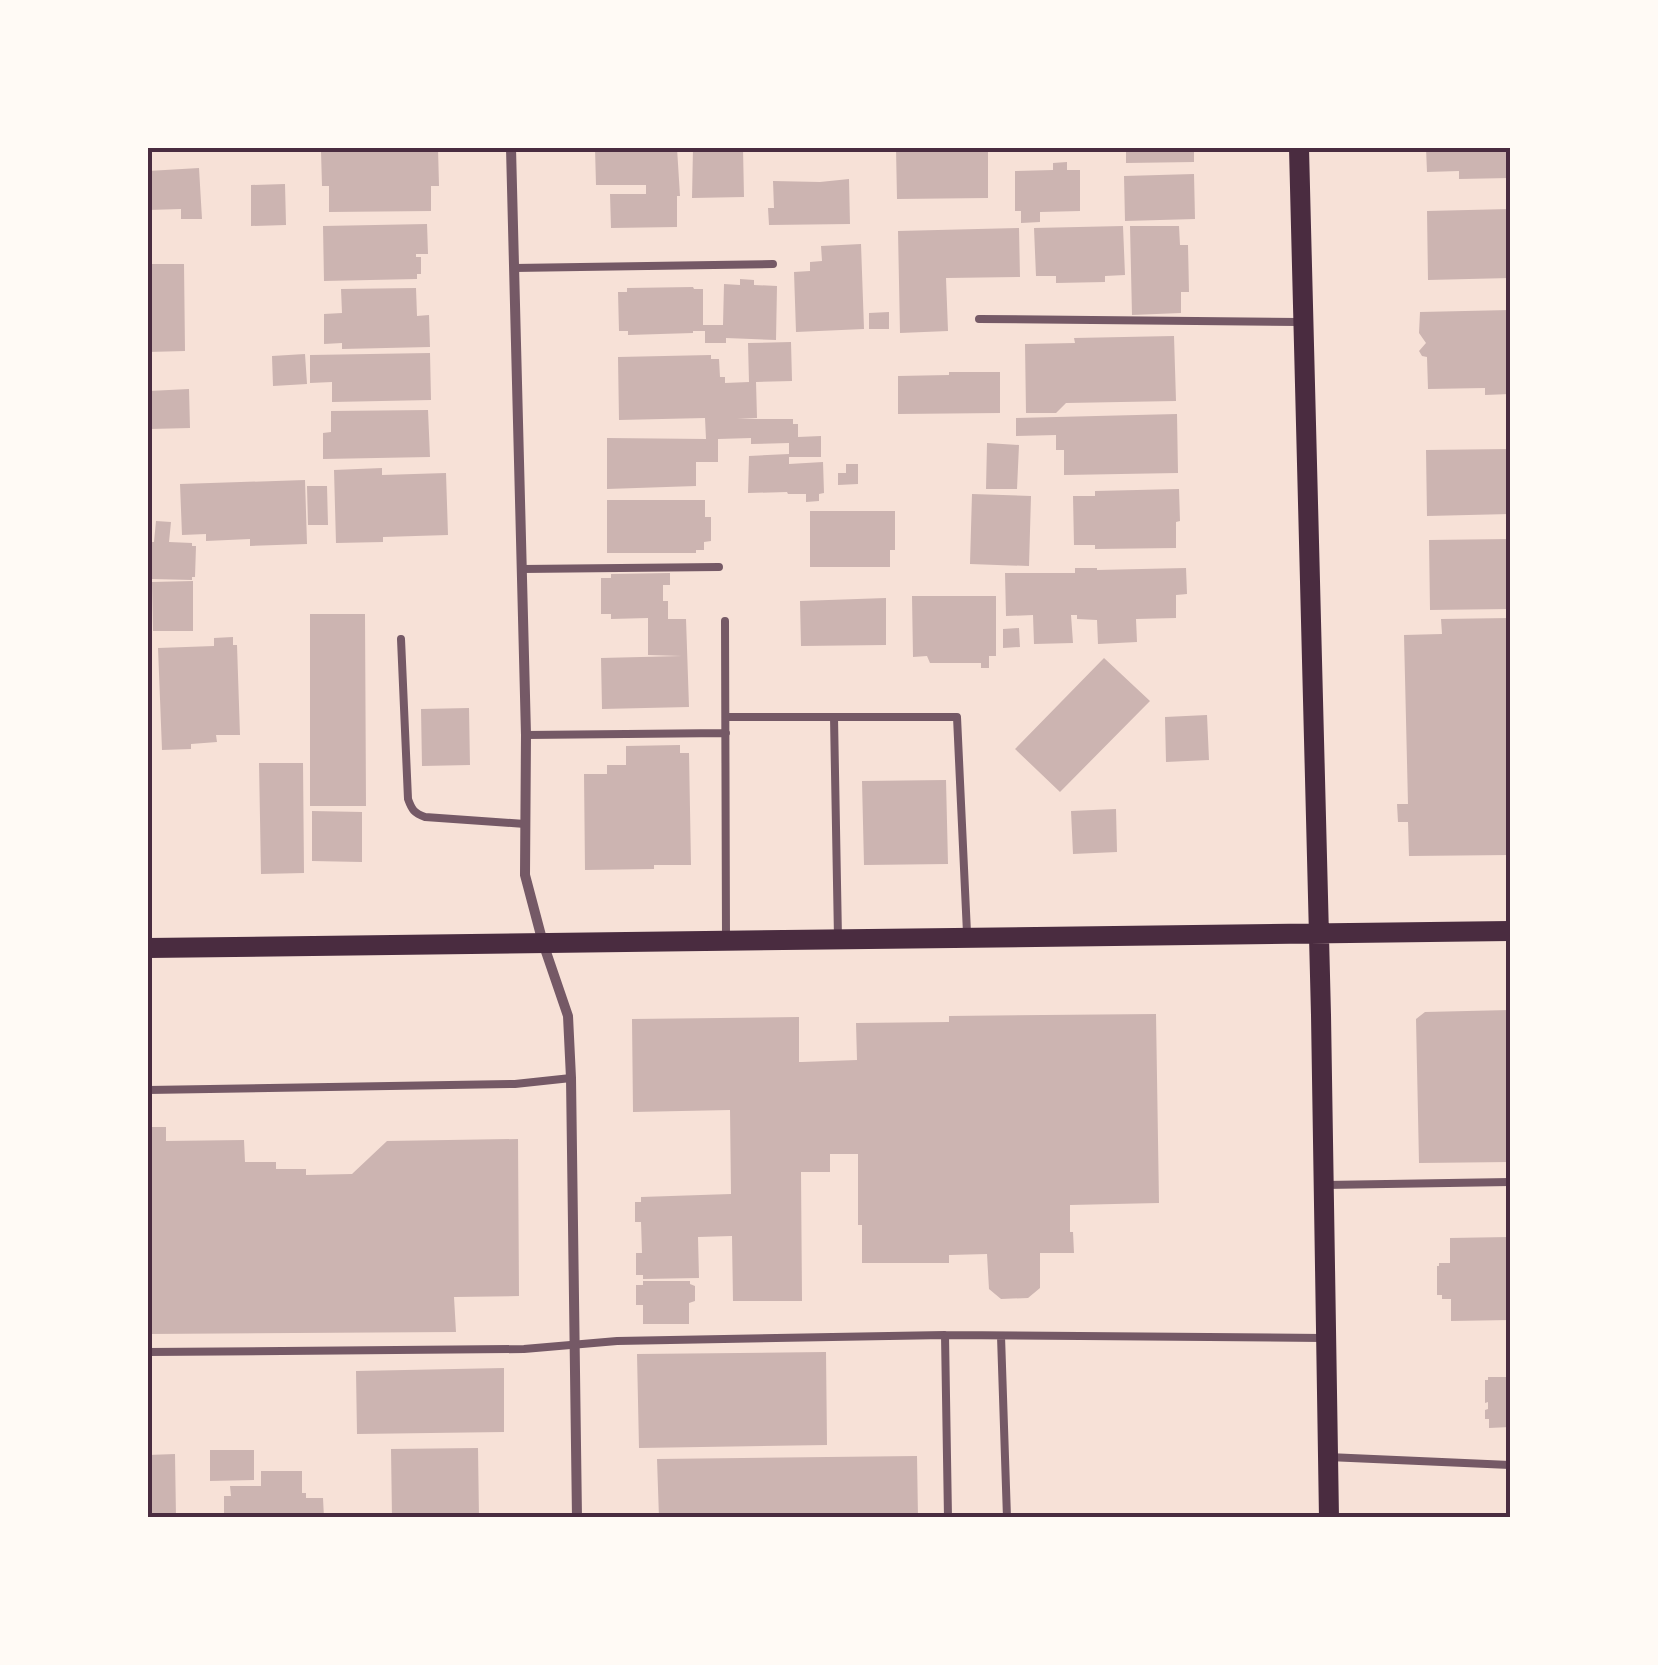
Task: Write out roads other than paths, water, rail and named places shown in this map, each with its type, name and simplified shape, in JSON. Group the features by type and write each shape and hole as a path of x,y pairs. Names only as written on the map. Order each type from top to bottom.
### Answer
{"main road":[{"path":"1299,148 1329,1518"},
{"path":"148,948 1510,931"}],"street":[{"path":"510,148 526,735 525,875 568,1016 577,1518"}],"lane":[{"path":"514,268 773,264"},
{"path":"980,319 1304,322"},
{"path":"522,568 719,567"},
{"path":"725,621 726,941"},
{"path":"401,640 408,799 414,813 464,822 525,824"},
{"path":"726,717 958,717 967,938"},
{"path":"834,717 838,940"},
{"path":"526,735 726,733"},
{"path":"148,1090 515,1084 571,1078"},
{"path":"1324,1185 1510,1182"},
{"path":"945,1335 948,1518"},
{"path":"148,1352 524,1349 617,1341 945,1335 1326,1338"},
{"path":"1002,1336 1006,1517"},
{"path":"1328,1457 1510,1464"}]}
